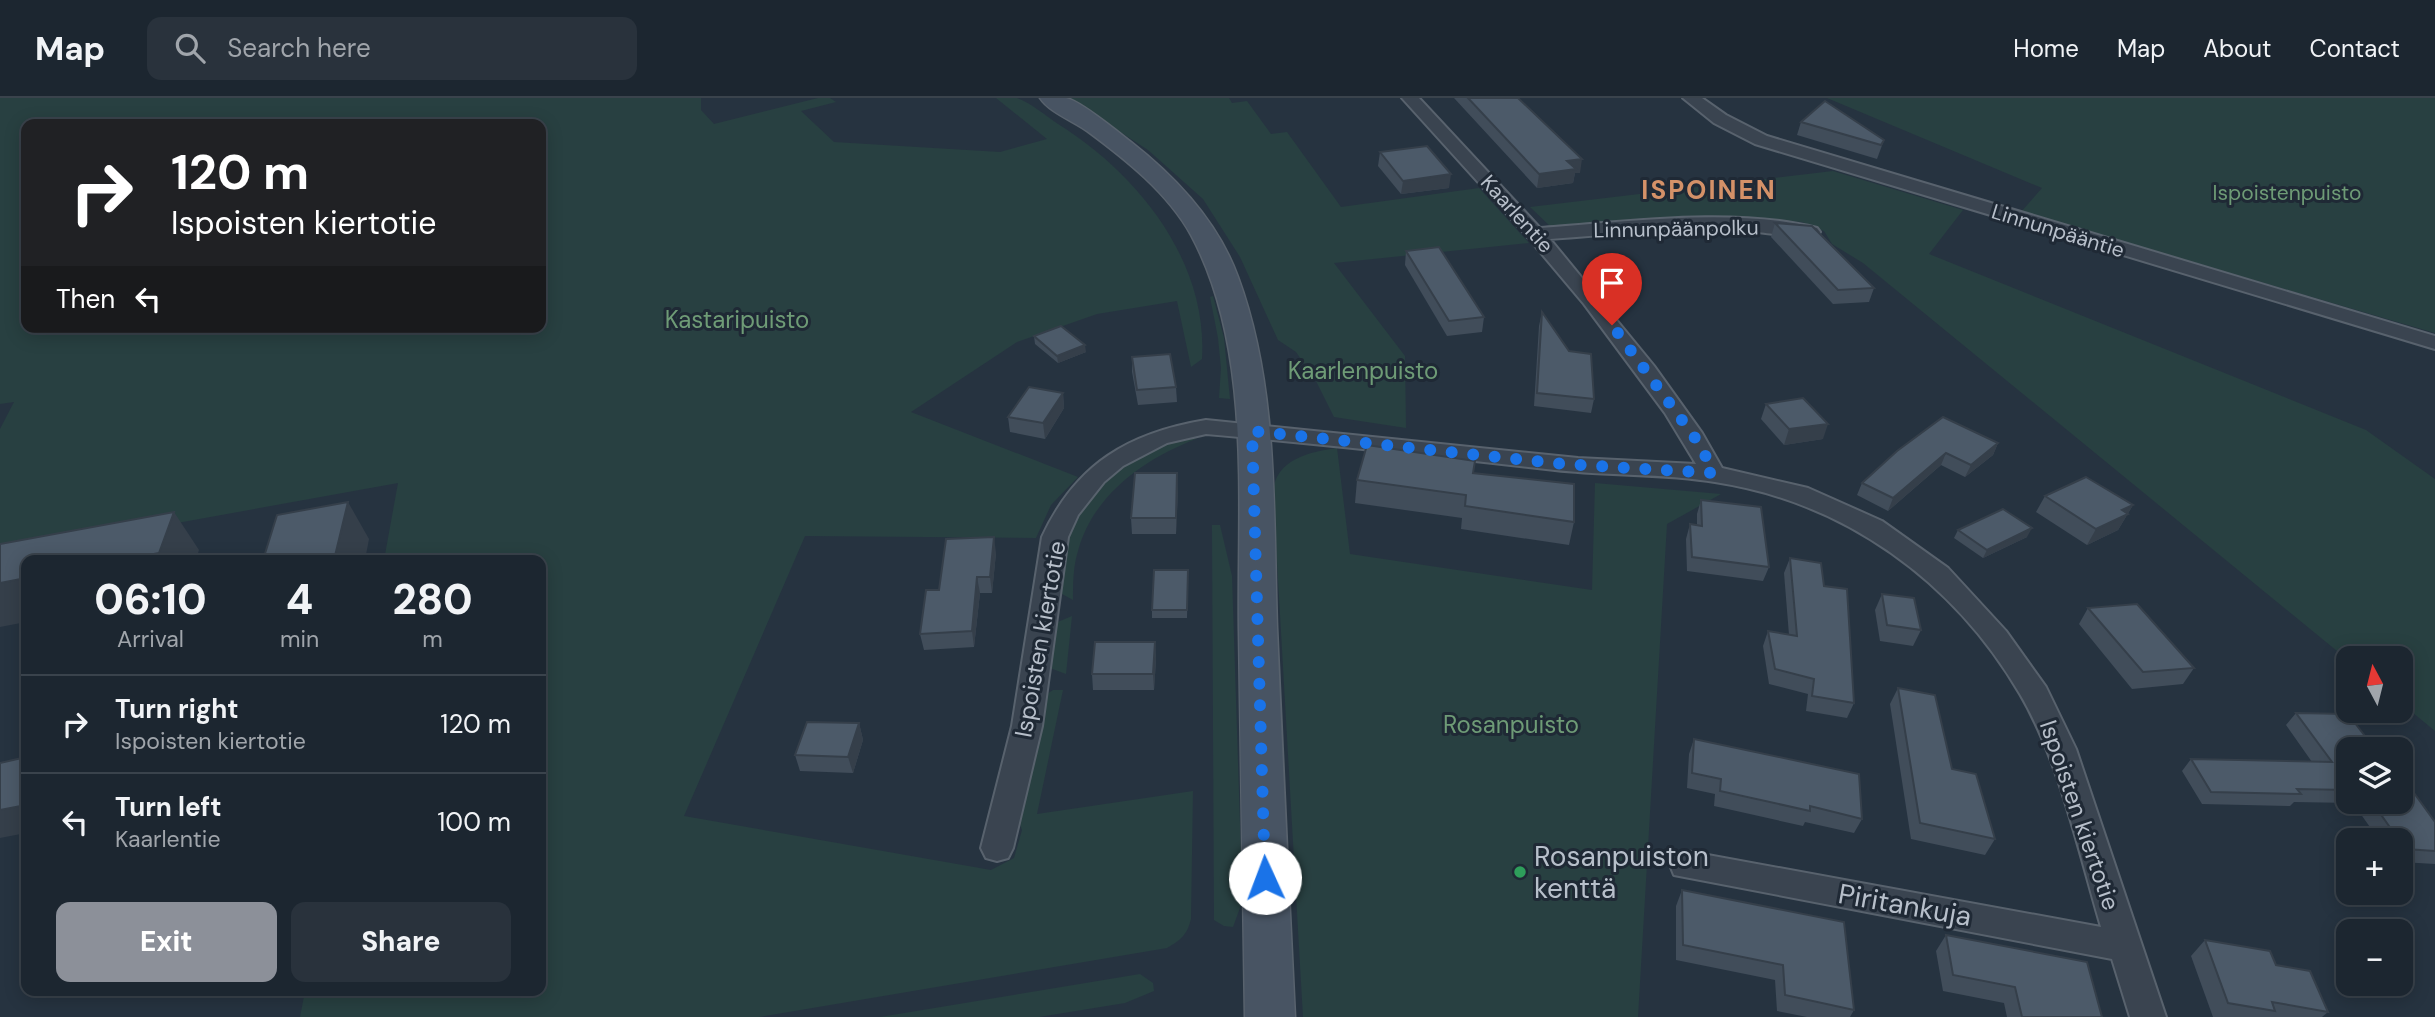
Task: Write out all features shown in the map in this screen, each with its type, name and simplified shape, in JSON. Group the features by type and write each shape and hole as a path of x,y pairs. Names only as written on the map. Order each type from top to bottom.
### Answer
{"main road":[{"path":"1051,98 1128,150 1164,186 1204,234 1225,282 1239,328 1252,431 1269,1017"}],"street":[{"name":"Kaarlentie","path":"1410,98 1537,234 1627,346 1701,446 1713,473"},
{"name":"Linnunpääntie","path":"1691,98 1720,120 1761,140 2435,343"},
{"name":"Linnunpäänpolku","path":"1537,234 1717,226 1778,227 1815,233"},
{"name":"Ispoisten kiertotie","path":"997,848 1027,726 1055,537 1069,505 1090,480 1106,468 1164,436 1206,427 1563,464 1713,473 1763,483 1834,507 1894,537 1930,565 1963,597 2022,672 2037,697 2074,785 2148,1017"},
{"name":"Piritankuja","path":"1686,865 2124,946"}],"green space":[{"name":"Kastaripuisto","path":"0,98 701,98 701,110 714,124 818,98 830,98 836,102 801,111 834,142 1000,152 1047,139 996,98 1022,100 1087,144 1115,168 1140,194 1162,223 1180,255 1193,288 1201,323 1202,359 1191,367 1177,301 1097,314 1017,342 911,412 1078,477 1051,505 1036,538 805,536 684,816 991,870 1014,858 1022,830 1019,822 1047,694 1053,690 1063,690 1037,814 1193,791 1191,919 1188,929 1180,940 1167,948 759,1017 300,1017 304,996 546,996 546,555 385,555 398,483 0,555 0,429 14,402 0,404"},
{"name":"Kaarlenpuisto","path":"1068,98 1229,98 1232,103 1247,101 1271,134 1287,132 1341,207 1479,188 1529,243 1334,263 1405,356 1406,428 1334,417 1316,381 1296,352 1278,340 1240,257 1203,199 1148,150"},
{"name":"Ispoistenpuisto","path":"1827,98 2435,98 2435,333 2021,212 2042,188"},
{"path":"1833,171 1963,210 1929,254 2366,430 2435,479 2435,731 2413,713 2413,646 2336,646 2336,650 1863,263 1832,244 1824,231 1802,222 1737,218 1552,228 1530,207"},
{"path":"1213,296 1224,338 1230,399 1219,398 1221,368 1210,297"},
{"path":"1194,437 1196,439 1140,468 1108,496 1085,531 1078,551 1074,569 1073,600 1062,594 1059,588 1065,544 1069,528 1083,505 1109,477 1142,454 1177,440"},
{"name":"Rosanpuisto","path":"1337,448 1350,554 1592,590 1595,483 1721,494 1667,524 1638,1017 1303,1017 1273,492 1275,481 1287,465 1305,455"},
{"path":"1212,525 1220,525 1232,576 1242,887 1241,905 1233,927 1224,926 1214,920"},
{"path":"1072,616 1066,674 1047,667 1053,624"},
{"path":"1140,974 1153,983 1154,991 1125,1003 1039,1017 880,1017"}],"building":[{"path":"1468,98 1518,98 1582,159 1567,161 1576,169 1539,174"},
{"path":"1825,101 1884,140 1881,145 1801,122"},
{"path":"1427,146 1451,174 1403,181 1380,152"},
{"path":"1775,223 1812,226 1874,288 1838,290"},
{"path":"1439,247 1484,317 1449,321 1406,251"},
{"path":"1542,312 1569,351 1591,354 1594,399 1537,393"},
{"path":"1061,326 1085,345 1057,356 1034,336"},
{"path":"1170,354 1176,387 1137,390 1132,357"},
{"path":"1029,387 1063,393 1043,423 1008,417"},
{"path":"1803,398 1828,424 1789,429 1766,404"},
{"path":"1943,417 1998,443 1971,465 1946,453 1893,498 1862,483 1897,451"},
{"path":"1367,445 1475,461 1473,473 1574,484 1574,522 1465,506 1466,495 1357,480"},
{"path":"1135,473 1177,473 1176,518 1131,518"},
{"path":"2086,477 2133,505 2122,510 2128,514 2096,529 2045,496"},
{"path":"1701,500 1761,507 1769,567 1692,557 1690,524 1702,526"},
{"path":"348,502 335,555 265,555 277,515"},
{"path":"2003,509 2032,528 1987,550 1958,530"},
{"path":"174,512 159,553 21,555 21,579 0,583 0,544"},
{"path":"994,537 990,577 977,577 972,631 920,634 926,590 939,590 946,539"},
{"path":"1790,558 1821,563 1824,586 1847,589 1854,703 1812,696 1814,679 1775,669 1768,631 1797,636"},
{"path":"1154,570 1188,570 1187,610 1152,610"},
{"path":"1882,594 1914,598 1921,630 1887,625"},
{"path":"2137,604 2194,668 2143,672 2088,608"},
{"path":"1095,642 1155,642 1153,674 1092,674"},
{"path":"1898,688 1935,695 1952,769 1976,774 1995,839 1920,823"},
{"path":"2296,713 2336,714 2336,723 2355,723 2366,737 2336,737 2336,790 2297,789 2301,794 2211,792 2191,759 2332,762"},
{"path":"807,722 859,723 848,757 795,755"},
{"path":"1694,739 1859,774 1862,819 1810,806 1810,811 1720,791 1721,779 1692,773"},
{"path":"21,758 21,806 0,810 0,763"},
{"path":"2413,792 2435,822 2435,851 2413,850 2413,828 2390,828 2381,814 2413,814"},
{"path":"1682,890 1844,922 1854,1010 1785,995 1783,965 1683,945"},
{"path":"1946,935 2087,962 2102,1017 2022,1017 2015,987 1953,975"},
{"path":"2205,940 2270,951 2276,965 2310,971 2328,1012 2272,1002 2275,1011 2228,1003"}],"place":[{"name":"Rosanpuiston kenttä","path":"1520,872"}],"district":[{"name":"ISPOINEN","path":"1709,190"}],"route":[{"path":"1265,878 1252,431 1563,464 1713,473 1701,446 1612,325"}]}
